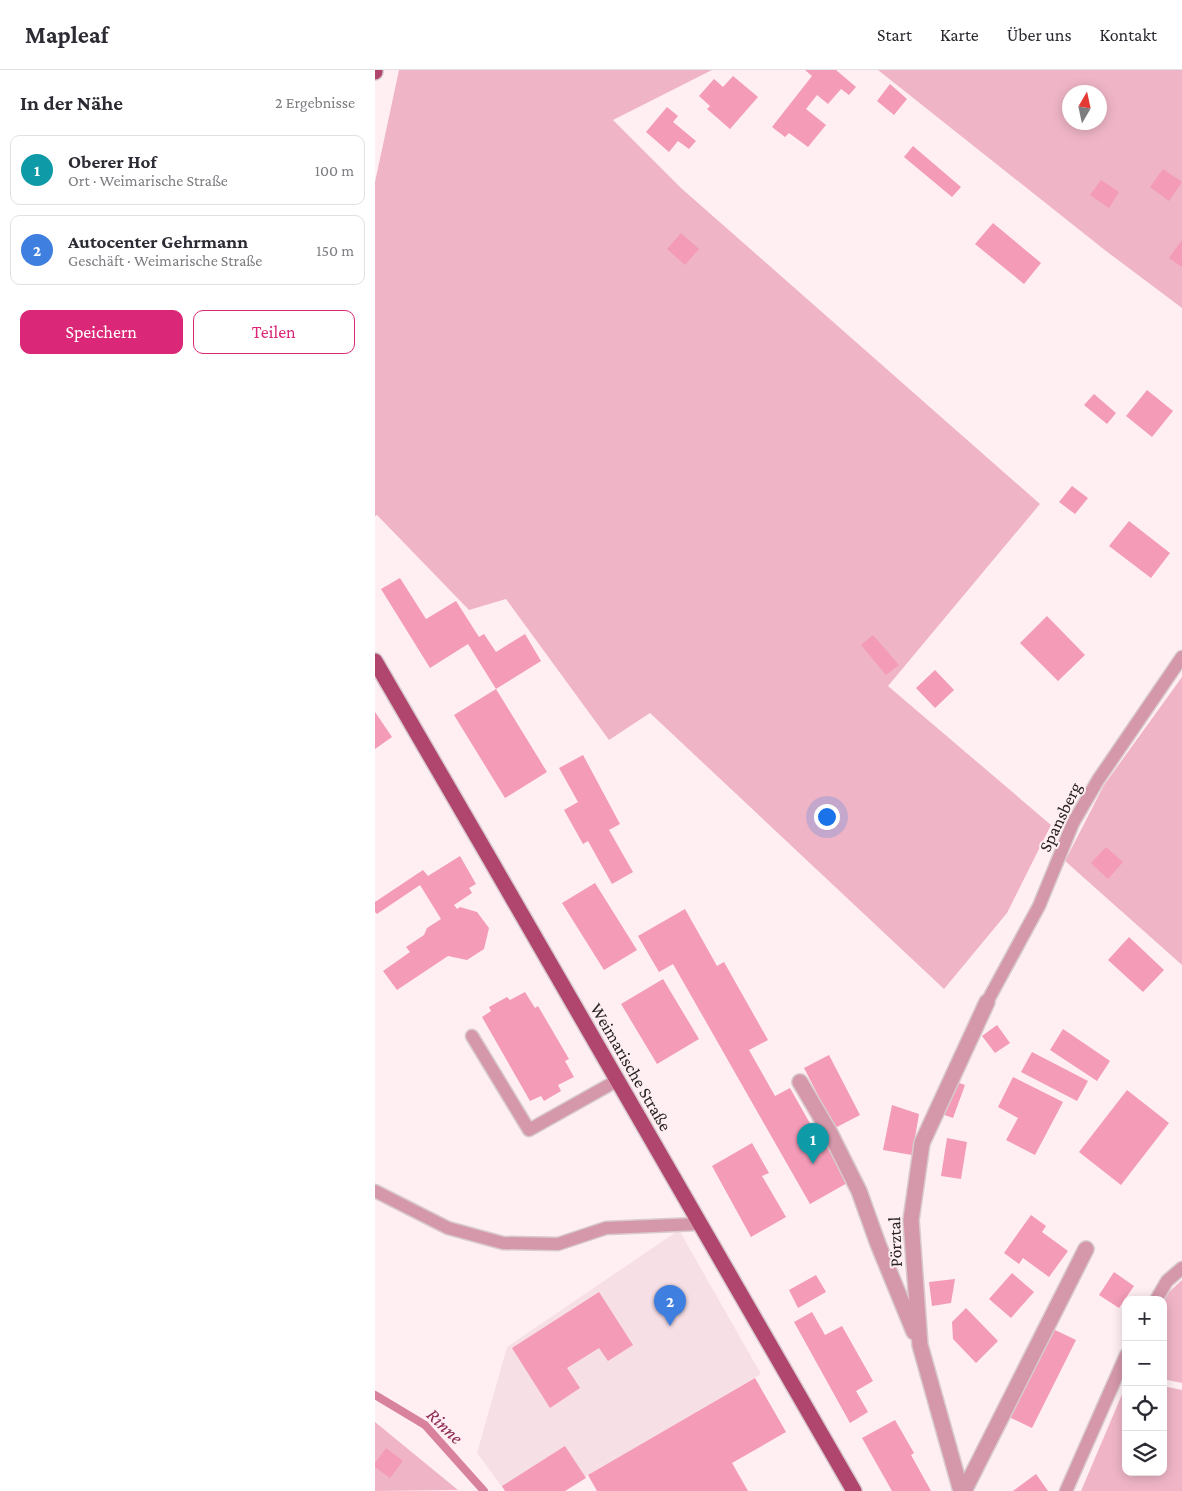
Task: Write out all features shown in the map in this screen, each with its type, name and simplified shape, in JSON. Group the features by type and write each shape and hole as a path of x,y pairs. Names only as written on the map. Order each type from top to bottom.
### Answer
{"main road":[{"name":"Weimarische Straße","path":"375,661 854,1491"}],"street":[{"name":"Pörztal","path":"963,1491 920,1345 911,1220 921,1143 987,1002"},
{"path":"800,1082 830,1133 859,1191 920,1345"},
{"name":"Pörztal","path":"963,1491 1086,1249"}],"lane":[{"name":"Spansberg","path":"987,1002 1039,906 1078,814 1098,780 1182,657"},
{"path":"472,1036 529,1130 617,1080"},
{"path":"375,1191 447,1228 503,1243 558,1244 606,1228 699,1224"},
{"path":"1158,1296 1167,1281 1182,1268"},
{"path":"1065,1491 1122,1364"}],"shaded area":[{"path":"399,70 712,70 613,120 681,188 1040,504 888,686 1051,825 1007,913 944,989 650,713 609,740 506,599 469,610 377,515 375,516 375,182"},
{"path":"878,70 1182,70 1182,308 1106,251"},
{"path":"1182,677 1182,965 1065,861 1104,785"},
{"path":"679,1230 761,1374 588,1475 565,1491 505,1491 477,1453 507,1347"},
{"path":"1182,1280 1182,1383 1167,1380 1167,1296"},
{"path":"1167,1387 1182,1390 1182,1491 1081,1491 1122,1394 1122,1476 1167,1476"},
{"path":"375,1422 458,1490 375,1491"}],"building":[{"path":"805,70 836,70 856,87 849,95 841,89 828,104 817,95 806,109 826,125 808,147 789,133 785,137 772,127 812,76"},
{"path":"733,76 758,97 730,129 707,109 710,106 699,96 714,79 723,87"},
{"path":"890,84 907,99 894,115 877,101"},
{"path":"667,107 678,116 673,122 696,141 689,149 678,141 669,152 646,132"},
{"path":"913,146 961,187 952,197 904,157"},
{"path":"1163,169 1182,182 1169,201 1150,187"},
{"path":"1101,180 1119,192 1109,208 1090,195"},
{"path":"993,223 1041,263 1024,284 975,244"},
{"path":"681,233 699,249 685,265 667,249"},
{"path":"1182,240 1182,267 1169,258"},
{"path":"1147,390 1173,411 1152,437 1126,416"},
{"path":"1094,394 1116,413 1107,424 1084,405"},
{"path":"1072,486 1088,498 1075,514 1059,502"},
{"path":"1129,521 1170,553 1151,578 1109,546"},
{"path":"400,578 426,619 456,601 479,637 484,634 496,652 525,634 541,661 496,689 468,644 430,668 381,589"},
{"path":"1047,616 1085,655 1058,681 1020,643"},
{"path":"873,635 899,665 886,675 861,645"},
{"path":"935,670 954,690 935,708 916,688"},
{"path":"496,689 547,772 505,798 454,715"},
{"path":"375,712 392,737 375,749"},
{"path":"583,755 620,824 609,830 633,872 612,884 588,841 583,844 564,810 578,802 559,768"},
{"path":"1106,847 1123,862 1108,879 1091,863"},
{"path":"460,856 476,884 469,888 472,893 454,905 457,909 460,907 477,912 489,928 484,949 467,960 448,956 397,990 383,971 410,952 406,947 424,935 427,928 441,919 420,885 377,914 375,912 375,902 423,870 428,876"},
{"path":"595,883 637,950 604,970 562,903"},
{"path":"685,909 717,966 724,962 768,1040 749,1050 775,1096 790,1088 812,1127 816,1124 849,1182 810,1204 673,964 659,972 638,936"},
{"path":"1129,937 1164,970 1143,992 1108,960"},
{"path":"663,979 699,1039 657,1064 621,1004"},
{"path":"525,992 535,1008 538,1006 569,1059 565,1061 574,1077 558,1085 561,1091 544,1101 541,1096 530,1101 482,1017 491,1011 489,1007 507,997 510,1000"},
{"path":"997,1025 1010,1043 995,1053 982,1036"},
{"path":"1063,1029 1110,1061 1097,1081 1050,1050"},
{"path":"1032,1052 1088,1081 1077,1101 1021,1072"},
{"path":"829,1055 860,1115 835,1128 804,1068"},
{"path":"1013,1077 1063,1102 1035,1155 1006,1140 1018,1118 998,1107"},
{"path":"954,1081 965,1085 953,1118 942,1114"},
{"path":"1127,1090 1169,1123 1121,1185 1079,1152"},
{"path":"892,1105 919,1114 912,1155 883,1150"},
{"path":"947,1138 967,1142 961,1179 941,1176"},
{"path":"752,1143 769,1173 762,1176 786,1217 751,1237 712,1166"},
{"path":"1031,1215 1046,1226 1042,1232 1068,1251 1049,1277 1023,1258 1019,1264 1004,1253"},
{"path":"1114,1272 1134,1286 1127,1296 1122,1296 1122,1304 1119,1308 1099,1295"},
{"path":"1012,1273 1034,1292 1011,1318 989,1299"},
{"path":"816,1275 826,1292 798,1308 789,1290"},
{"path":"955,1279 951,1303 932,1306 929,1282"},
{"path":"599,1292 633,1345 608,1361 599,1348 567,1368 580,1388 550,1408 512,1348"},
{"path":"966,1308 998,1341 976,1363 953,1339 952,1322"},
{"path":"812,1312 825,1335 842,1326 873,1381 856,1391 868,1412 850,1423 794,1322"},
{"path":"1053,1329 1076,1340 1032,1428 1009,1417"},
{"path":"755,1378 786,1432 732,1463 748,1491 597,1491 588,1475"},
{"path":"895,1420 914,1453 911,1455 931,1491 892,1491 862,1438"},
{"path":"565,1446 586,1478 565,1491 505,1491 502,1486"},
{"path":"386,1448 403,1461 390,1478 375,1467 375,1463"},
{"path":"1036,1474 1048,1491 1013,1491"}],"waterway":[{"name":"Rinne","path":"375,1395 425,1425 484,1491"}],"place":[{"name":"Oberer Hof","path":"813,1164"},
{"name":"Autocenter Gehrmann","path":"670,1326"}]}
